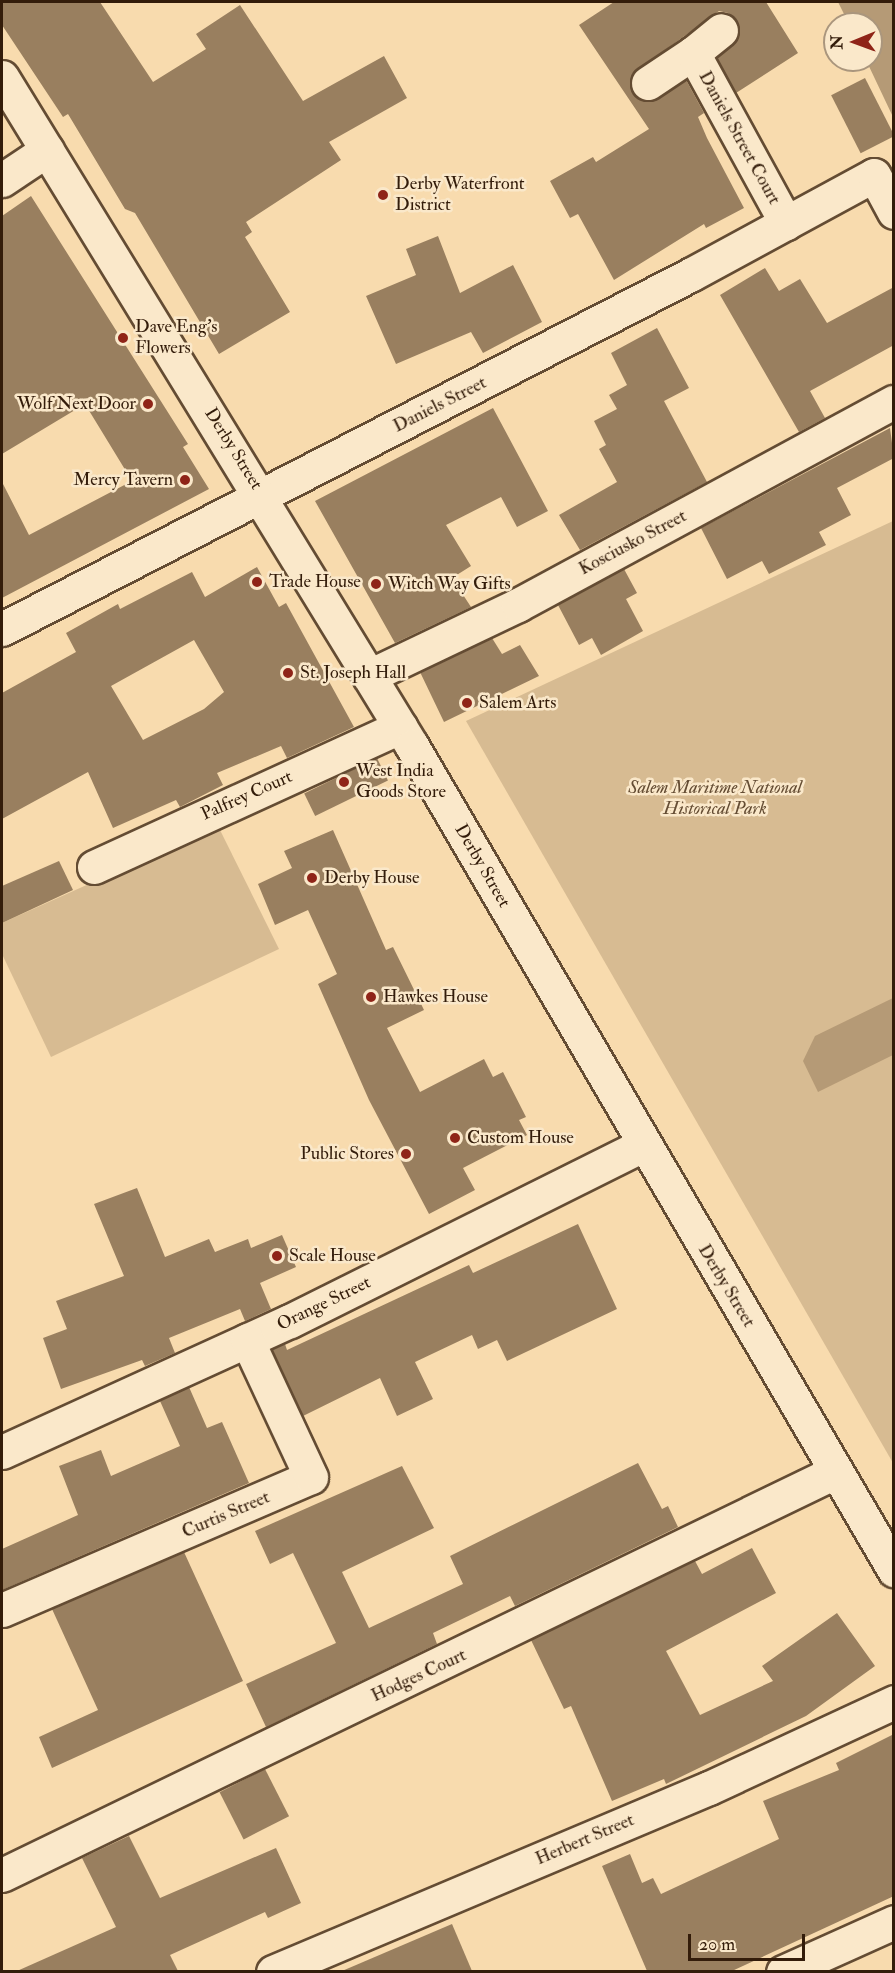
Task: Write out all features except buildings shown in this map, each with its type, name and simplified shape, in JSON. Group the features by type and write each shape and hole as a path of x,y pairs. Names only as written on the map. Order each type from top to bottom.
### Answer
{"street":[{"name":"Daniels Street Court","path":"648,83 693,53 721,30"},
{"name":"Daniels Street Court","path":"693,53 786,223"},
{"name":"Derby Street","path":"2,77 263,497 894,1570"},
{"path":"2,180 47,150"},
{"name":"Daniels Street","path":"2,629 263,497 874,175 894,212"},
{"name":"Kosciusko Street","path":"369,675 518,605 894,402"},
{"name":"Palfrey Court","path":"94,867 400,727"},
{"name":"Orange Street","path":"2,1452 247,1340 642,1145"},
{"name":"Curtis Street","path":"2,1610 311,1477 247,1340"},
{"name":"Hodges Court","path":"2,1875 835,1472"},
{"name":"Herbert Street","path":"273,1971 709,1788 894,1702"},
{"path":"783,1971 894,1922"}],"green space":[{"name":"Salem Maritime National Historical Park","path":"893,521 893,1463 466,721"},
{"path":"218,826 279,949 51,1057 2,954 2,923"}],"shaded area":[{"path":"838,2 893,2 893,117 872,72 883,72 883,12 843,12"},
{"path":"893,998 893,1055 818,1092 803,1061 815,1036"}],"place":[{"name":"Derby Waterfront District","path":"383,195"},
{"name":"Dave Eng’s Flowers","path":"123,338"},
{"name":"Wolf Next Door","path":"148,404"},
{"name":"Mercy Tavern","path":"185,480"},
{"name":"Trade House","path":"257,582"},
{"name":"Witch Way Gifts","path":"376,584"},
{"name":"St. Joseph Hall","path":"288,673"},
{"name":"Salem Arts","path":"467,703"},
{"name":"West India Goods Store","path":"344,782"},
{"name":"Derby House","path":"312,878"},
{"name":"Hawkes House","path":"371,997"},
{"name":"Custom House","path":"455,1138"},
{"name":"Public Stores","path":"406,1154"},
{"name":"Scale House","path":"277,1256"}]}
